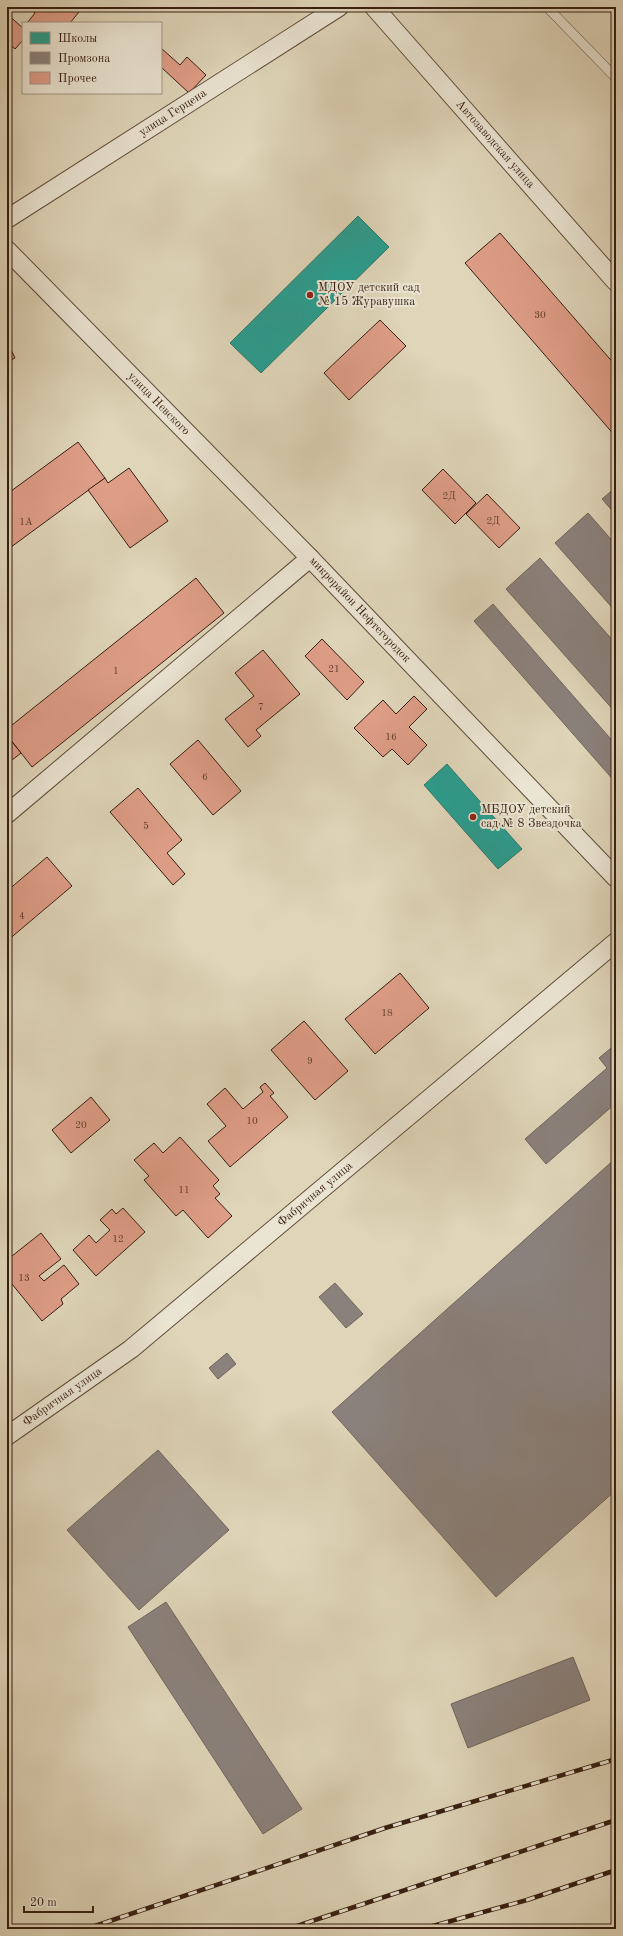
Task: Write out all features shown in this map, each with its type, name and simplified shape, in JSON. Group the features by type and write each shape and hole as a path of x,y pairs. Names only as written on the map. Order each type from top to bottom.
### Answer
{"street":[{"name":"улица Герцена","path":"7,219 339,7"},
{"name":"Автозаводская улица","path":"374,7 616,282"},
{"name":"улица Невского","path":"7,250 310,558"},
{"name":"микрорайон Нефтегородок","path":"7,814 310,558 616,878"},
{"name":"Фабричная улица","path":"7,1436 131,1349 616,942"}],"lane":[{"path":"547,7 616,78"}],"building: Школы":[{"name":"МДОУ детский сад № 15 Журавушка","path":"358,216 389,247 261,373 230,343"},
{"name":"МБДОУ детский сад № 8 Звездочка","path":"447,764 522,849 498,869 424,785"}],"building: Промзона":[{"path":"616,487 616,515 602,499"},
{"path":"588,513 616,545 616,612 555,543"},
{"path":"540,558 616,644 616,713 506,589"},
{"path":"493,604 616,745 616,783 474,621"},
{"path":"616,1044 616,1103 546,1164 525,1139 607,1068 599,1058"},
{"path":"616,1158 616,1490 496,1597 332,1412"},
{"path":"335,1283 363,1314 346,1328 319,1297"},
{"path":"227,1353 236,1364 218,1379 209,1368"},
{"path":"158,1450 229,1530 139,1610 67,1530"},
{"path":"7,1551 11,1558 7,1560"},
{"path":"166,1602 302,1809 263,1834 128,1627"},
{"path":"573,1657 590,1700 468,1748 451,1704"}],"building: Прочее":[{"path":"28,7 83,7 71,22 28,22 35,13"},
{"path":"7,14 22,27 22,41 15,49 7,42"},
{"path":"162,49 180,65 187,57 206,75 189,93 162,68"},
{"path":"500,233 616,366 616,437 465,263"},
{"path":"380,320 406,346 349,400 324,373"},
{"path":"7,341 15,358 7,362"},
{"path":"78,442 105,478 7,550 7,494"},
{"path":"129,468 168,521 130,548 88,490 105,478 108,483"},
{"path":"443,469 476,503 455,524 422,490"},
{"path":"487,494 520,528 499,548 466,514"},
{"path":"196,578 224,613 32,767 7,735 7,729"},
{"path":"322,639 364,682 347,700 305,656"},
{"path":"263,650 300,694 256,730 261,736 248,747 225,719 254,696 235,673"},
{"path":"414,696 427,709 409,727 427,745 408,765 392,749 383,757 354,728 383,700 396,714"},
{"path":"8,737 21,753 7,764 7,738"},
{"path":"198,740 241,791 213,815 170,764"},
{"path":"138,788 182,840 167,853 185,874 173,885 110,812"},
{"path":"47,857 72,886 7,941 7,891"},
{"path":"400,973 429,1008 375,1054 345,1019"},
{"path":"304,1021 348,1071 315,1100 271,1050"},
{"path":"265,1083 274,1093 270,1096 288,1117 230,1167 208,1141 226,1126 207,1104 225,1088 243,1109 263,1092 260,1087"},
{"path":"91,1097 110,1120 71,1153 52,1130"},
{"path":"180,1137 219,1180 213,1186 220,1194 215,1198 232,1216 208,1238 183,1210 176,1216 144,1180 149,1176 134,1160 154,1143 163,1153"},
{"path":"123,1208 145,1232 96,1276 73,1250 89,1235 96,1243 110,1230 100,1220 112,1209 116,1214"},
{"path":"41,1233 61,1259 39,1276 44,1281 64,1265 79,1284 61,1299 63,1304 42,1321 12,1284 7,1288 7,1260"}],"railway":[{"path":"86,1929 385,1828 616,1759"},
{"path":"288,1929 616,1820"},
{"path":"422,1929 527,1900 616,1870"}],"place":[{"name":"МДОУ детский сад № 15 Журавушка","path":"310,295"},
{"name":"МБДОУ детский сад № 8 Звездочка","path":"473,817"}]}
